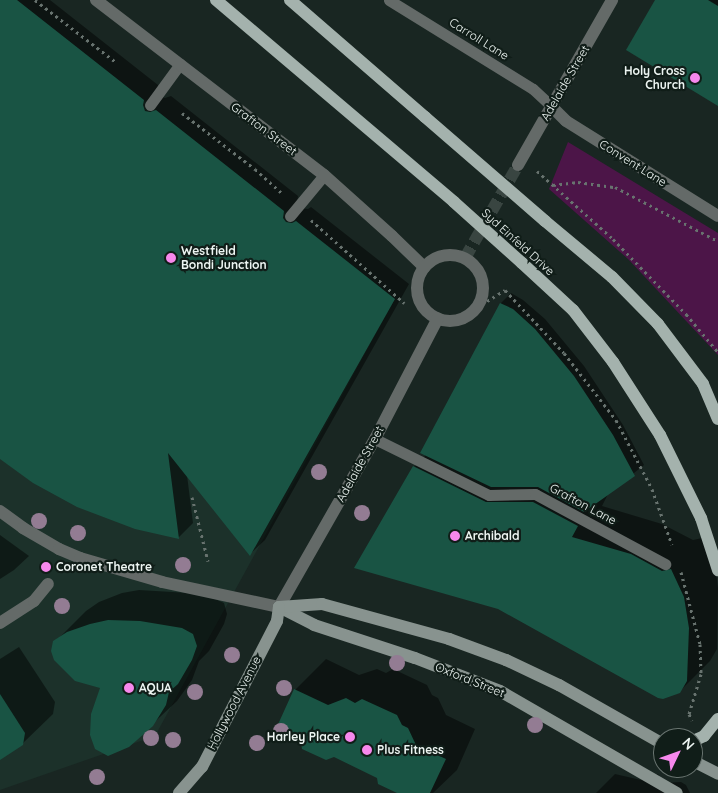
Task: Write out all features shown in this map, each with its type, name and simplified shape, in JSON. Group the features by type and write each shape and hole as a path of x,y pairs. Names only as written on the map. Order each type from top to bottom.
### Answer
{"main road":[{"name":"Syd Einfeld Drive","path":"216,0 454,202 572,310 613,362 673,460 701,518 718,570"},
{"path":"290,0 545,221 612,276 658,324 718,406"},
{"path":"703,384 718,419"},
{"path":"703,736 718,719"}],"street":[{"name":"Grafton Street","path":"96,0 324,175 392,236 424,268"},
{"name":"Adelaide Street","path":"518,166 612,0"},
{"name":"Convent Lane","path":"551,106 566,121 718,216"},
{"path":"443,255 465,258 479,272 483,282 482,294 476,308 468,315 457,320 438,318 428,312 421,303 417,292 418,280 424,268 432,259 443,255"},
{"name":"Adelaide Street","path":"279,607 375,439 438,318"},
{"name":"Oxford Street","path":"0,511 23,528 59,549 80,558 162,582 279,607 314,625 415,658 500,690 677,793"},
{"path":"0,623 34,601 48,584"},
{"name":"Oxford Street","path":"279,607 322,604 449,639 506,660 559,685 653,738"},
{"name":"Hollywood Avenue","path":"179,793 202,767 277,620 279,607"},
{"path":"703,766 718,774"}],"lane":[{"name":"Carroll Lane","path":"391,1 533,89 551,106"},
{"path":"150,105 180,64"},
{"path":"290,216 324,175"},
{"name":"Grafton Lane","path":"375,439 489,495 535,494 666,564"}],"path":[{"path":"35,0 117,63"},
{"path":"718,241 615,188 578,182 552,184 613,239 686,314 718,352"},
{"path":"476,308 505,290 564,353 616,420 652,489 673,549"},
{"path":"192,497 208,561"},
{"path":"679,566 700,644 701,674 689,714 696,726"}],"shaded area":[{"name":"Westfield Bondi Junction","path":"0,0 17,0 395,299 155,736 0,790"},
{"path":"568,142 718,233 718,355 628,259 549,189"}],"building":[{"name":"Westfield Bondi Junction","path":"0,0 17,0 144,100 145,111 156,110 284,211 283,218 286,222 292,223 296,221 395,299 250,556 168,453 179,539 135,529 77,507 33,483 0,459"},
{"name":"Holy Cross Church","path":"655,0 708,0 718,6 718,106 626,50"},
{"path":"500,303 513,309 535,329 574,376 613,435 635,476 584,512 538,487 491,487 420,453"},
{"path":"413,466 486,502 533,502 578,526 572,537 631,554 662,571 671,569 684,597 689,628 687,681 680,693 663,699 658,698 498,609 354,568"},
{"name":"AQUA","path":"108,620 140,621 182,628 193,634 197,646 192,660 178,684 169,692 166,705 153,726 129,747 108,756 95,749 90,735 91,714 100,688 75,681 54,660 51,651 53,641 67,632"},
{"name":"Harley Place","path":"294,689 328,705 346,698 355,703 362,699 397,715 402,725 408,728 416,745 446,759 430,793 397,793 378,784 377,778 334,757 326,760 302,749 301,743 275,731"},
{"path":"0,694 25,733 23,745 0,760"}],"tunnel":[{"path":"465,258 518,165"}],"place":[{"name":"Holy Cross Church","path":"695,78"},
{"name":"Westfield Bondi Junction","path":"171,258"},
{"name":"Archibald","path":"455,536"},
{"name":"Coronet Theatre","path":"46,567"},
{"name":"AQUA","path":"129,688"},
{"name":"Harley Place","path":"350,737"},
{"name":"Plus Fitness","path":"367,750"}]}
